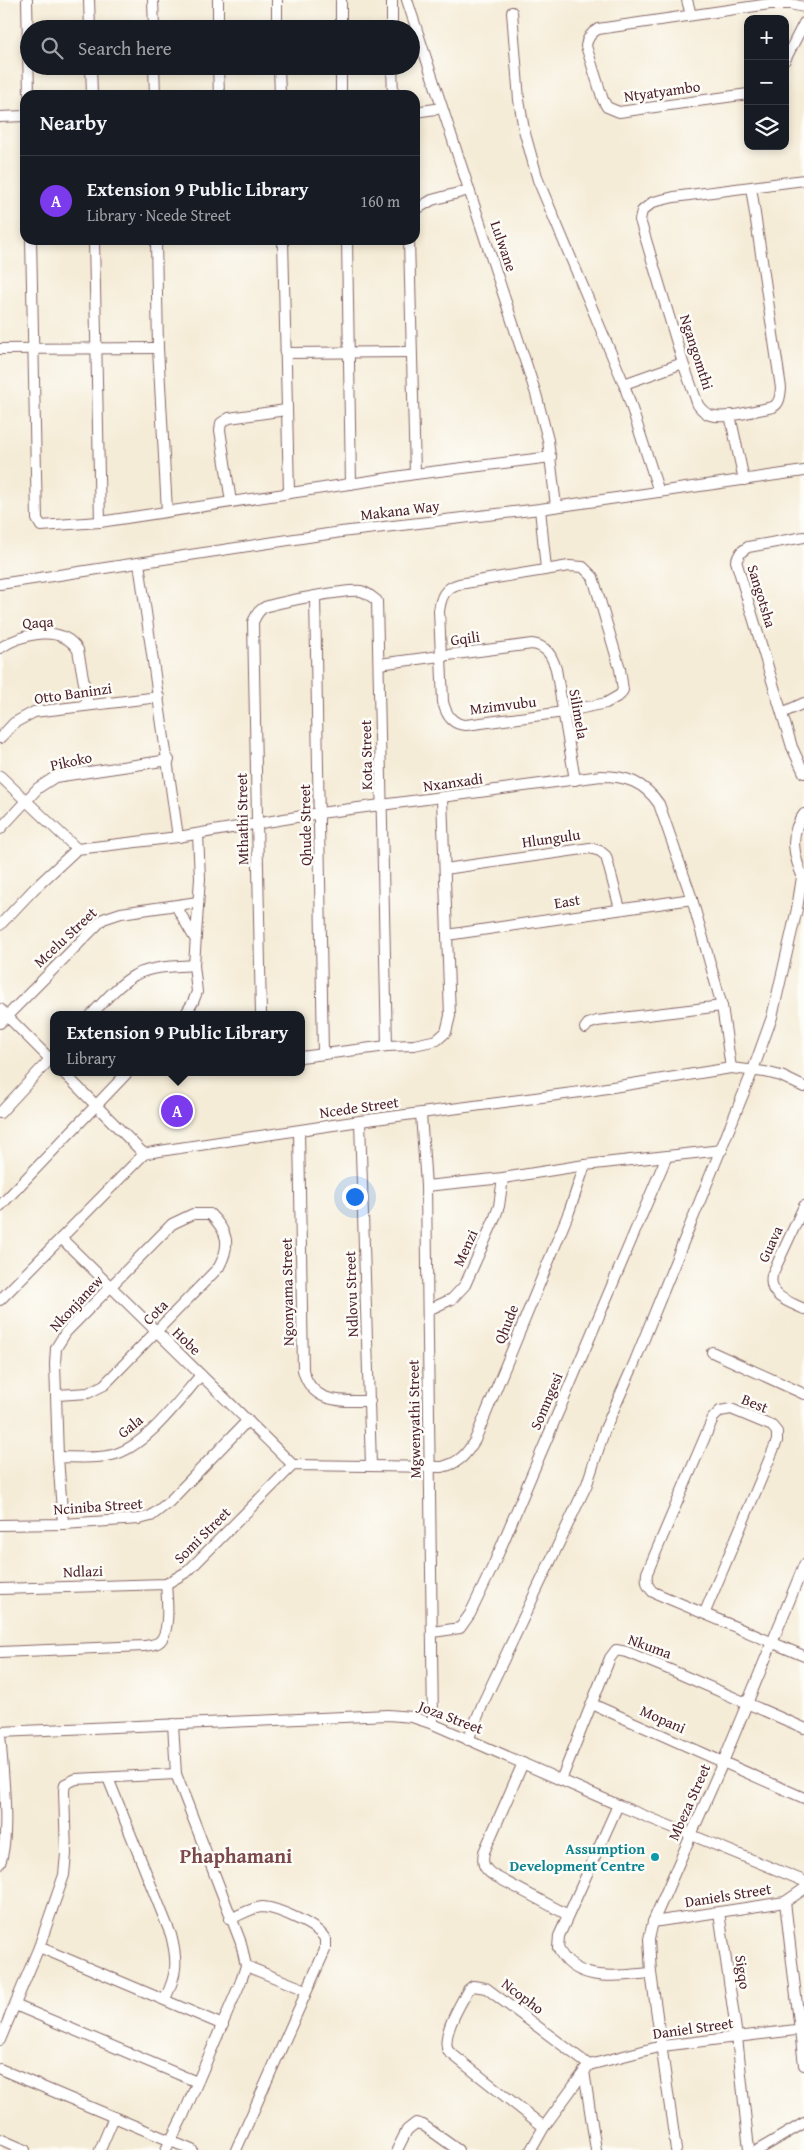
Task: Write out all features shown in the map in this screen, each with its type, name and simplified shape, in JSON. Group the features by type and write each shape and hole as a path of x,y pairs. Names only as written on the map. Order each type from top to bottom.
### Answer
{"street":[{"path":"27,0 27,20"},
{"path":"89,0 90,20"},
{"path":"153,0 154,20"},
{"path":"218,0 218,20"},
{"path":"277,20 278,0"},
{"path":"341,0 341,20"},
{"path":"392,0 392,20"},
{"name":"Lulwane","path":"407,0 413,20"},
{"path":"687,0 691,15"},
{"name":"Ntyatyambo","path":"744,95 619,112 607,107 603,100 586,41 592,32 598,29 782,3 804,7"},
{"path":"512,12 519,100 536,174 562,242 624,384 659,492"},
{"path":"789,52 804,23"},
{"name":"Lulwane","path":"420,40 534,385 545,424 556,506"},
{"path":"29,75 29,90"},
{"path":"91,75 92,90"},
{"path":"154,75 155,90"},
{"path":"218,75 219,90"},
{"path":"279,75 280,90"},
{"path":"341,75 341,90"},
{"path":"392,75 393,90"},
{"path":"420,111 442,108"},
{"path":"0,117 20,116"},
{"name":"Ngangomthi","path":"750,187 781,388 779,401 773,407 730,415 712,416 702,411 698,405 683,363 640,220 642,211 653,202 667,199 750,187 804,180"},
{"path":"420,207 432,200 470,190"},
{"path":"31,245 32,350 38,523 44,528 100,522 415,474 550,457"},
{"path":"94,245 100,522"},
{"path":"156,245 158,348 167,511"},
{"path":"283,245 289,492"},
{"path":"347,245 351,484"},
{"path":"408,245 415,474"},
{"path":"0,349 158,348"},
{"path":"285,353 411,352"},
{"path":"624,384 683,363"},
{"path":"231,502 220,430 221,423 229,418 286,410"},
{"path":"730,415 744,480"},
{"name":"Makana Way","path":"0,584 341,532 540,509 804,471"},
{"path":"540,509 546,569"},
{"name":"Sangotsha","path":"804,537 748,547 741,552 736,561 792,746 804,773"},
{"path":"139,562 178,837"},
{"name":"Mzimvubu","path":"580,566 591,574 623,681 622,690 620,695 606,703 564,712 466,725 458,724 448,715 445,709 442,656 440,606 444,593 449,587 472,581 546,569 580,566"},
{"name":"Kota Street","path":"253,622 257,614 265,607 315,596 355,591 369,594 377,601 384,966 388,1046"},
{"name":"Qhude Street","path":"315,596 323,1053"},
{"name":"Mthathi Street","path":"253,622 261,1011"},
{"name":"Qaqa","path":"0,648 16,638 26,636 48,634 64,636 78,650 88,705"},
{"name":"Gqili","path":"379,664 532,644 538,645 550,654"},
{"name":"Silimela","path":"550,654 556,669 575,780"},
{"name":"Otto Baninzi","path":"0,738 14,723 28,714 88,705 159,698"},
{"path":"782,712 804,703"},
{"name":"Pikoko","path":"0,829 38,788 55,777 168,760"},
{"path":"0,776 77,849 34,889 0,925"},
{"name":"Nxanxadi","path":"77,849 178,837 257,822 320,813 575,780 616,776 633,780 651,792 659,804 692,899 722,1006 731,1068"},
{"path":"305,1056 414,1044 437,1040 446,1032 450,1016 442,798"},
{"path":"468,1740 483,1703 587,1484 605,1429 633,1366 753,1070 772,1017 798,909 803,878 793,838 798,821 804,814"},
{"path":"187,1011 197,992 194,965 198,902 198,834"},
{"name":"Hlungulu","path":"445,869 590,848 600,851 606,856 620,909"},
{"name":"East","path":"447,935 692,899"},
{"name":"Mcelu Street","path":"2,1016 103,919 121,913 198,902"},
{"path":"176,906 195,938"},
{"path":"95,1011 120,986 135,975 162,968 194,965"},
{"path":"585,1028 588,1024 597,1021 722,1006"},
{"path":"2,1016 50,1057"},
{"path":"0,1113 50,1061"},
{"name":"Ncede Street","path":"144,1154 360,1121 588,1091 731,1068 753,1070 781,1076 804,1086"},
{"path":"0,1300 144,1154 67,1076"},
{"path":"0,1206 124,1076"},
{"name":"Mgwenyathi Street","path":"421,1114 426,1186 433,1632 432,1724"},
{"name":"Ndlovu Street","path":"360,1121 370,1400 370,1465"},
{"name":"Ngonyama Street","path":"299,1131 303,1360 305,1377 312,1389 326,1398 344,1401 370,1400"},
{"path":"426,1186 503,1178 585,1165 666,1158 722,1150"},
{"name":"Somngesi","path":"433,1632 460,1628 470,1614 666,1158"},
{"name":"Qhude","path":"430,1467 453,1465 462,1459 475,1440 569,1212 585,1165"},
{"name":"Menzi","path":"428,1310 452,1299 465,1285 496,1213 503,1178"},
{"name":"Guava","path":"804,1206 770,1282 772,1289 778,1296 804,1309"},
{"name":"Nkonjanew","path":"63,1524 54,1364 56,1348 66,1332 172,1224 193,1214 210,1214"},
{"name":"Cota","path":"57,1395 78,1395 96,1390 114,1376 212,1275 224,1257 227,1247 225,1234 220,1224 210,1214"},
{"name":"Hobe","path":"62,1238 293,1466"},
{"path":"712,1352 804,1394"},
{"name":"Gala","path":"58,1458 112,1456 137,1444 154,1428 201,1375"},
{"name":"Best","path":"705,1612 778,1441 772,1426 732,1409 720,1411 713,1418 647,1573 648,1587 653,1592 705,1612 804,1656"},
{"name":"Nciniba Street","path":"0,1525 134,1520 151,1516 169,1502 248,1420"},
{"path":"293,1466 370,1465 430,1467"},
{"name":"Somi Street","path":"166,1584 188,1571 293,1466"},
{"name":"Mbeza Street","path":"676,2150 651,1973 650,1939 653,1922 723,1762 772,1641 801,1581 804,1565"},
{"path":"0,1652 144,1646 158,1643 164,1636 167,1624 166,1584"},
{"name":"Ndlazi","path":"0,1589 166,1584"},
{"name":"Nkuma","path":"561,1780 610,1658 613,1652 620,1650 747,1702 804,1728"},
{"name":"Mopani","path":"592,1704 804,1798"},
{"name":"Joza Street","path":"0,1733 388,1715 412,1717 618,1805 804,1881"},
{"path":"168,2145 223,2025 246,1966 245,1955 176,1774 173,1724"},
{"path":"0,1733 4,1830 0,1863"},
{"path":"523,1763 484,1852 482,1861 485,1869 493,1875 568,1915"},
{"path":"0,2040 39,1946 64,1875 66,1865 65,1784 76,1779 176,1774"},
{"path":"108,1778 171,1935 176,1971 165,1999"},
{"path":"618,1805 559,1936 558,1948 567,1961 586,1972 598,1976 651,1973"},
{"name":"Daniels Street","path":"653,1922 784,1902 804,1888"},
{"path":"784,1902 804,2065"},
{"path":"230,1919 264,1907 284,1913 316,1928 325,1939 325,1950 236,2150"},
{"name":"Sigqo","path":"719,1912 738,2037 748,2150"},
{"path":"39,1946 223,2025"},
{"path":"246,1966 306,1990"},
{"name":"Ncopho","path":"544,2127 448,2051 445,2046 446,2036 468,1990 473,1986 486,1988 586,2068"},
{"path":"15,2005 197,2082"},
{"name":"Daniel Street","path":"586,2068 662,2046 801,2030"},
{"path":"531,2150 544,2127 586,2068"},
{"path":"586,2068 596,2150"},
{"path":"0,2069 114,2117 168,2145 192,2150"},
{"path":"100,2150 114,2117"},
{"path":"758,2150 804,2123"},
{"path":"397,2150 406,2130 416,2124 423,2125 458,2150"},
{"path":"0,2139 25,2150"}],"place":[{"name":"Extension 9 Public Library","path":"177,1111"},
{"name":"Assumption Development Centre","path":"655,1857"}],"district":[{"name":"Phaphamani","path":"236,1855"}]}
